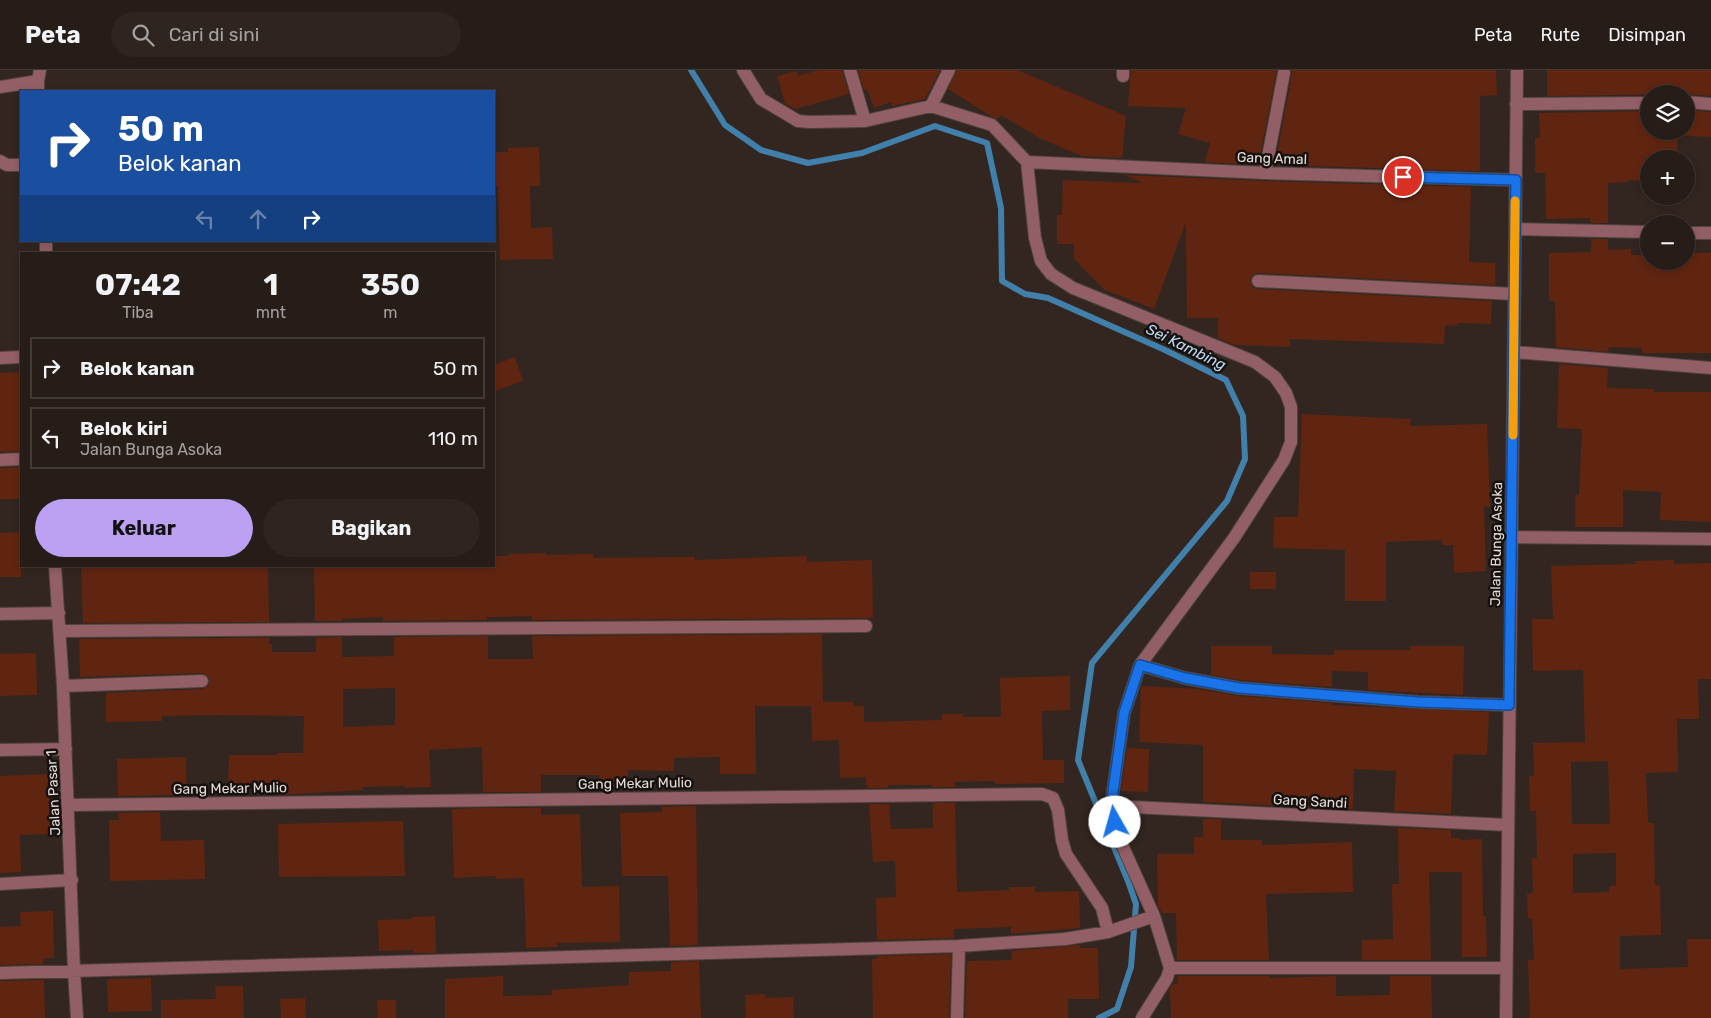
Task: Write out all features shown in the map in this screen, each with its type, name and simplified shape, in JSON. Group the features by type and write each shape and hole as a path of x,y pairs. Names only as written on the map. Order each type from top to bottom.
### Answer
{"street":[{"path":"743,70 761,99 798,121 865,121 931,106 992,125 1027,162 1036,238 1041,261 1052,274 1072,288 1255,362 1275,376 1286,393 1291,407 1291,442 1284,460 1234,538 1140,665 1124,713 1111,806 1148,918 1170,968 1142,1018"},
{"path":"850,70 865,121"},
{"path":"931,106 949,70"},
{"name":"Jalan Bunga Asoka","path":"1506,1018 1517,70"},
{"path":"1265,173 1284,73"},
{"path":"0,86 39,81"},
{"path":"1516,104 1640,103"},
{"path":"1695,103 1711,104"},
{"path":"0,161 7,165 20,165"},
{"name":"Gang Amal","path":"1027,162 1265,173 1516,180"},
{"path":"1515,230 1640,232"},
{"path":"1695,232 1711,233"},
{"path":"1258,281 1514,294"},
{"path":"1514,352 1711,368"},
{"path":"0,358 20,357"},
{"path":"0,460 20,459"},
{"path":"1511,536 1711,539"},
{"name":"Jalan Pasar 1","path":"55,567 61,631 77,1018"},
{"path":"0,614 59,613"},
{"path":"61,631 866,626"},
{"path":"1140,665 1185,678 1239,688 1418,702 1509,705"},
{"path":"63,686 202,681"},
{"path":"0,750 66,749"},
{"name":"Gang Mekar Mulio","path":"68,805 1042,794 1053,798 1058,810 1066,854 1102,908 1112,931"},
{"name":"Gang Sandi","path":"1111,806 1508,825"},
{"path":"0,884 72,880"},
{"path":"0,973 959,946 1065,939 1112,931 1148,918"},
{"path":"957,1018 959,946"},
{"path":"1170,968 1506,968"}],"building":[{"path":"819,70 842,70 849,94 795,109 785,104 777,76 797,71 798,76"},
{"path":"858,70 940,70 925,99 892,106 891,102 874,108 867,89 864,90"},
{"path":"957,70 1017,70 1126,116 1122,158 1082,156 1041,139 1001,115 998,119 992,117 948,89"},
{"path":"1131,70 1277,70 1258,165 1205,162 1210,143 1178,134 1186,108 1128,106"},
{"path":"1291,70 1496,70 1497,95 1480,96 1480,171 1275,165 1292,75"},
{"path":"1547,70 1711,70 1711,96 1695,95 1695,85 1640,85 1640,95 1547,96"},
{"path":"1640,111 1640,140 1678,140 1677,150 1640,150 1640,181 1608,183 1608,223 1590,223 1590,218 1546,219 1545,173 1535,173 1535,138 1540,138 1539,113"},
{"path":"1695,111 1711,112 1711,137 1695,136"},
{"path":"539,147 540,186 530,186 531,228 552,227 553,259 500,260 498,186 495,186 495,152 508,152 508,148"},
{"path":"1125,175 1471,187 1469,262 1495,263 1495,285 1258,273 1252,276 1250,281 1253,288 1258,289 1492,301 1491,324 1457,323 1457,326 1445,325 1444,344 1290,339 1290,347 1235,345 1218,338 1218,318 1187,318 1186,222 1154,309 1105,290 1074,259 1074,244 1057,244 1057,215 1062,215 1063,180 1143,183"},
{"path":"1591,239 1608,239 1608,250 1631,249 1631,255 1640,255 1640,270 1695,270 1695,253 1711,253 1711,353 1642,353 1642,348 1609,347 1608,352 1556,347 1555,301 1549,301 1549,253 1591,252"},
{"path":"515,357 523,381 495,391 495,365"},
{"path":"1559,364 1608,368 1607,388 1654,389 1654,392 1711,392 1711,522 1660,520 1661,492 1623,490 1623,527 1575,527 1575,495 1579,495 1582,429 1557,428"},
{"path":"20,372 20,451 0,452 0,373"},
{"path":"1302,414 1411,419 1410,426 1487,424 1490,507 1484,507 1486,571 1454,573 1453,545 1442,545 1442,540 1386,542 1386,601 1345,601 1345,550 1273,548 1274,517 1298,517"},
{"path":"20,467 20,499 0,499 0,468"},
{"path":"20,532 21,577 0,577 0,533"},
{"path":"509,554 593,554 593,558 695,557 695,560 807,556 807,562 872,560 873,618 532,620 532,616 487,617 487,620 383,621 383,617 342,619 342,621 315,621 314,567 495,567 495,556 509,556"},
{"path":"1674,560 1674,564 1711,563 1711,679 1698,679 1699,719 1677,719 1678,772 1646,773 1648,823 1654,823 1655,885 1660,885 1661,935 1620,936 1620,969 1688,967 1687,939 1711,939 1711,1018 1530,1018 1528,960 1534,960 1532,918 1528,919 1527,894 1533,893 1532,858 1537,858 1536,811 1530,811 1529,776 1534,776 1533,743 1585,742 1583,670 1533,671 1532,619 1553,619 1551,566 1635,564 1635,561","holes":["1608,761 1610,824 1572,824 1571,762","1616,853 1616,886 1609,886 1609,892 1573,893 1573,854"]},
{"path":"81,567 268,567 269,622 83,623"},
{"path":"1250,572 1276,572 1276,589 1250,589"},
{"path":"822,634 823,702 853,702 853,706 864,706 864,722 942,720 942,714 963,714 963,717 1001,717 1000,678 1070,676 1070,710 1042,711 1043,760 1064,760 1064,783 995,784 995,781 954,782 955,787 888,785 888,788 868,788 866,777 840,778 839,740 812,741 811,706 755,706 756,774 720,774 720,757 674,758 674,771 628,770 628,787 600,787 599,775 541,775 541,792 483,792 482,747 429,750 431,787 362,787 363,790 277,795 277,785 228,784 229,755 303,753 304,716 162,716 162,721 106,722 106,693 202,689 209,685 209,677 202,673 80,677 79,639 269,638 269,644 272,644 272,652 316,652 316,638 342,637 342,657 394,656 394,637 488,636 488,659 533,659 532,636","holes":["395,688 395,725 343,727 343,689"]},
{"path":"1211,646 1272,646 1272,654 1334,655 1334,650 1410,650 1410,646 1464,646 1463,695 1368,690 1368,672 1332,671 1332,687 1240,680 1211,675"},
{"path":"36,653 37,695 0,696 0,654"},
{"path":"1141,686 1198,689 1238,696 1332,703 1332,705 1489,712 1487,755 1453,754 1451,814 1394,811 1396,771 1354,769 1353,809 1203,802 1203,745 1139,742"},
{"path":"1127,748 1149,749 1148,792 1121,791"},
{"path":"186,757 187,795 118,796 117,759"},
{"path":"49,774 50,834 20,835 21,872 0,873 0,776"},
{"path":"933,803 955,803 957,892 1009,890 1009,887 1035,887 1035,892 1079,891 1080,928 1011,934 1011,927 954,929 954,938 877,940 876,898 896,897 895,861 873,862 869,804 889,804 891,829 933,828"},
{"path":"696,806 698,945 670,946 668,876 622,876 620,813 662,812 662,807"},
{"path":"541,808 541,815 580,814 582,887 619,886 620,942 557,943 557,947 526,948 524,878 496,879 496,876 454,878 452,809"},
{"path":"160,812 161,841 204,840 205,879 110,881 109,820 119,820 118,813"},
{"path":"1203,819 1221,819 1221,840 1262,840 1262,845 1352,842 1353,892 1266,894 1269,960 1177,960 1176,913 1162,913 1158,906 1157,854 1194,854 1194,837 1203,837"},
{"path":"403,821 405,876 279,877 278,824"},
{"path":"1398,828 1451,830 1451,838 1460,838 1460,840 1482,839 1483,916 1486,916 1487,957 1462,957 1462,872 1429,872 1431,960 1362,960 1362,940 1393,939 1392,884 1399,884"},
{"path":"53,911 54,958 43,959 43,964 0,965 0,927 21,926 20,912"},
{"path":"435,916 436,953 413,953 413,950 379,951 378,920"},
{"path":"1080,945 1080,948 1098,948 1099,999 1068,999 1068,1018 965,1018 967,961 1012,960 1011,951"},
{"path":"951,954 949,1018 873,1018 872,959 877,959 877,956"},
{"path":"699,961 701,1018 445,1018 445,979 503,976 503,996 552,995 552,990 629,985 629,972 671,971 671,962"},
{"path":"1177,976 1270,976 1270,978 1336,976 1336,996 1390,995 1390,976 1431,976 1432,1018 1171,1018 1170,988 1173,984 1178,984"},
{"path":"151,978 152,1011 108,1012 107,979"},
{"path":"44,980 45,1018 0,1018 0,981"},
{"path":"215,986 243,986 244,1018 161,1018 161,1000 216,999"},
{"path":"765,994 765,998 793,997 794,1018 746,1018 745,995"},
{"path":"305,998 306,1018 281,1018 280,999"},
{"path":"377,1000 396,1000 396,1018 378,1018"}],"waterway":[{"name":"Sei Kambing","path":"691,70 725,125 761,150 808,163 862,153 935,126 987,143 1001,208 1002,281 1025,294 1048,298 1165,350 1226,380 1243,416 1245,459 1227,501 1092,663 1078,760 1136,904 1131,967 1117,1009 1099,1018"}],"slow traffic":[{"path":"1513,435 1515,201"}],"route":[{"path":"1115,822 1111,806 1124,713 1140,665 1185,678 1239,688 1418,702 1509,705 1516,180 1403,177"}]}
